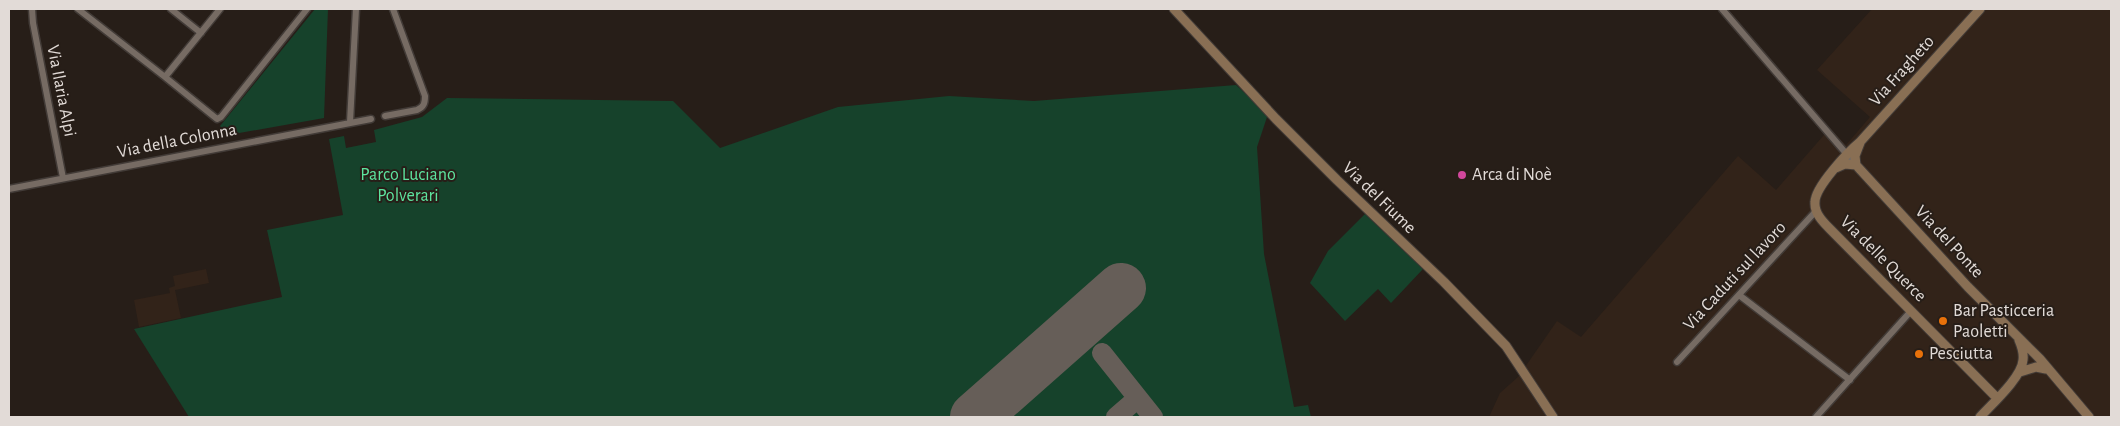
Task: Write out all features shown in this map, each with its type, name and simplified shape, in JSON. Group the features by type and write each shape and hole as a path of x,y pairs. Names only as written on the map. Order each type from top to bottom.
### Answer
{"street":[{"name":"Via Ilaria Alpi","path":"32,9 32,23 63,178"},
{"path":"78,9 218,119 307,9"},
{"path":"171,9 201,33"},
{"path":"165,77 220,9"},
{"path":"350,122 356,9"},
{"path":"385,116 417,110 425,102 425,96 393,9"},
{"name":"Via del Fiume","path":"1174,9 1310,153 1444,282 1506,346 1553,417"},
{"name":"Via del Ponte","path":"1722,9 1846,154 2019,340 2034,353 2089,417"},
{"name":"Via Fragheto","path":"1846,154 1860,142 1980,9"},
{"name":"Via della Colonna","path":"9,189 371,119"},
{"path":"1836,168 1845,164 1856,165 1855,156 1860,142"},
{"name":"Via delle Querce","path":"1846,154 1816,194 1814,202 1816,211 1830,230 1997,398"},
{"name":"Via Caduti sul lavoro","path":"1677,362 1816,211"},
{"path":"1739,294 1850,380"},
{"path":"1816,417 1911,311"},
{"path":"1980,417 2020,372 2023,356 2019,340"},
{"path":"2020,372 2036,367 2046,369"}],"shaded area":[{"path":"1872,9 2111,9 2111,417 1489,417 1500,393 1518,377 1557,321 1581,337 1738,156 1776,190 1830,128 1846,145 1870,117 1817,70"},
{"path":"206,269 209,283 175,290 181,318 139,327 134,300 170,293 169,288 175,286 173,276"}],"green space":[{"path":"315,9 328,9 324,118 228,135 220,126"},
{"name":"Parco Luciano Polverari","path":"1236,85 1268,114 1257,147 1264,254 1294,407 1308,405 1311,417 189,417 134,329 282,297 267,230 343,215 329,139 344,136 346,148 376,142 374,130 422,117 447,98 673,101 720,148 838,107 949,96 1034,101"},
{"path":"1365,214 1423,269 1391,303 1378,289 1345,321 1310,283 1328,251"}],"taxiway":[{"path":"1102,353 1153,417"},
{"path":"1116,417 1138,398"}],"runway":[{"path":"975,417 1121,288"}],"place":[{"name":"Arca di Noè","path":"1462,175"},
{"name":"Bar Pasticceria Paoletti","path":"1943,321"},
{"name":"Pesciutta","path":"1919,354"}]}
